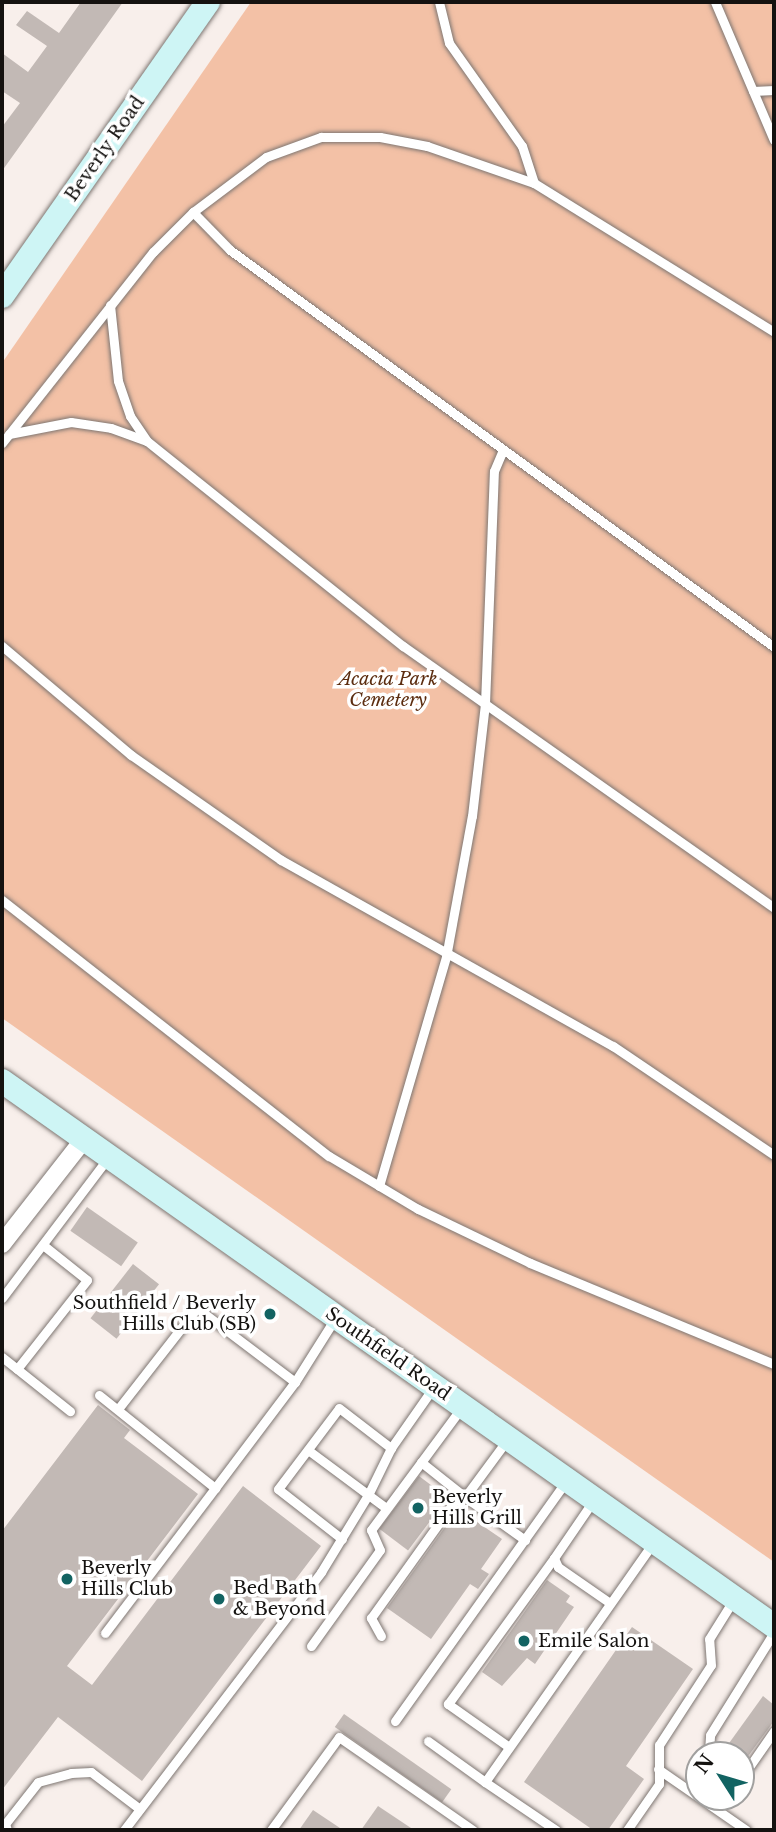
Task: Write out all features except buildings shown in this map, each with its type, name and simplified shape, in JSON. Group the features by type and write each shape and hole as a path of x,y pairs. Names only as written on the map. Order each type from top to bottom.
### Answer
{"main road":[{"name":"Beverly Road","path":"2,296 208,2"},
{"name":"Southfield Road","path":"2,1081 774,1626"}],"street":[{"path":"2,1244 84,1139"}],"lane":[{"path":"439,2 449,43 522,146 534,183"},
{"path":"715,2 774,140"},
{"path":"753,91 774,90"},
{"path":"5,439 110,305 193,212 266,157 321,137 380,137 427,146 534,183 774,332"},
{"path":"193,212 229,250 774,647"},
{"path":"110,305 118,381 130,416 147,441 347,604 485,705 774,908"},
{"path":"5,439 71,422 111,428 147,441"},
{"path":"379,1186 446,957 472,816 485,705 491,506 494,471 503,450"},
{"path":"2,646 131,755 281,860 446,957 613,1046 774,1155"},
{"path":"2,900 260,1105 329,1156 379,1186 530,1263 774,1364"},
{"path":"2,1298 109,1156"},
{"path":"17,1369 87,1280 43,1245"},
{"path":"118,1409 197,1308 295,1382"},
{"path":"105,1633 295,1382 337,1317"},
{"path":"2,1357 69,1411"},
{"path":"124,1830 342,1539 391,1448 434,1387"},
{"path":"99,1395 215,1488"},
{"path":"311,1646 380,1550 371,1530 462,1406"},
{"path":"342,1539 278,1489 339,1408 391,1448"},
{"path":"381,1636 371,1618 457,1498 465,1497 508,1439"},
{"path":"308,1450 386,1508"},
{"path":"421,1462 525,1540"},
{"path":"395,1721 566,1481"},
{"path":"509,1747 448,1704 594,1500"},
{"path":"485,1782 654,1542"},
{"path":"554,1558 558,1567 610,1603"},
{"path":"627,1830 659,1784 659,1745 710,1665 709,1639 735,1597"},
{"path":"710,1741 710,1735 774,1632"},
{"path":"755,1758 774,1731"},
{"path":"271,1830 339,1737 472,1830"},
{"path":"428,1741 556,1830"},
{"path":"658,1769 746,1830"},
{"path":"7,1830 5,1824 38,1782 71,1773 92,1772 140,1809"}],"green space":[{"name":"Acacia Park Cemetery","path":"251,2 774,2 774,1562 2,1018 2,363"}],"place":[{"name":"Southfield / Beverly Hills Club (SB)","path":"270,1314"},
{"name":"Beverly Hills Grill","path":"418,1508"},
{"name":"Beverly Hills Club","path":"67,1579"},
{"name":"Bed Bath & Beyond","path":"219,1599"},
{"name":"Emile Salon","path":"524,1641"}]}
